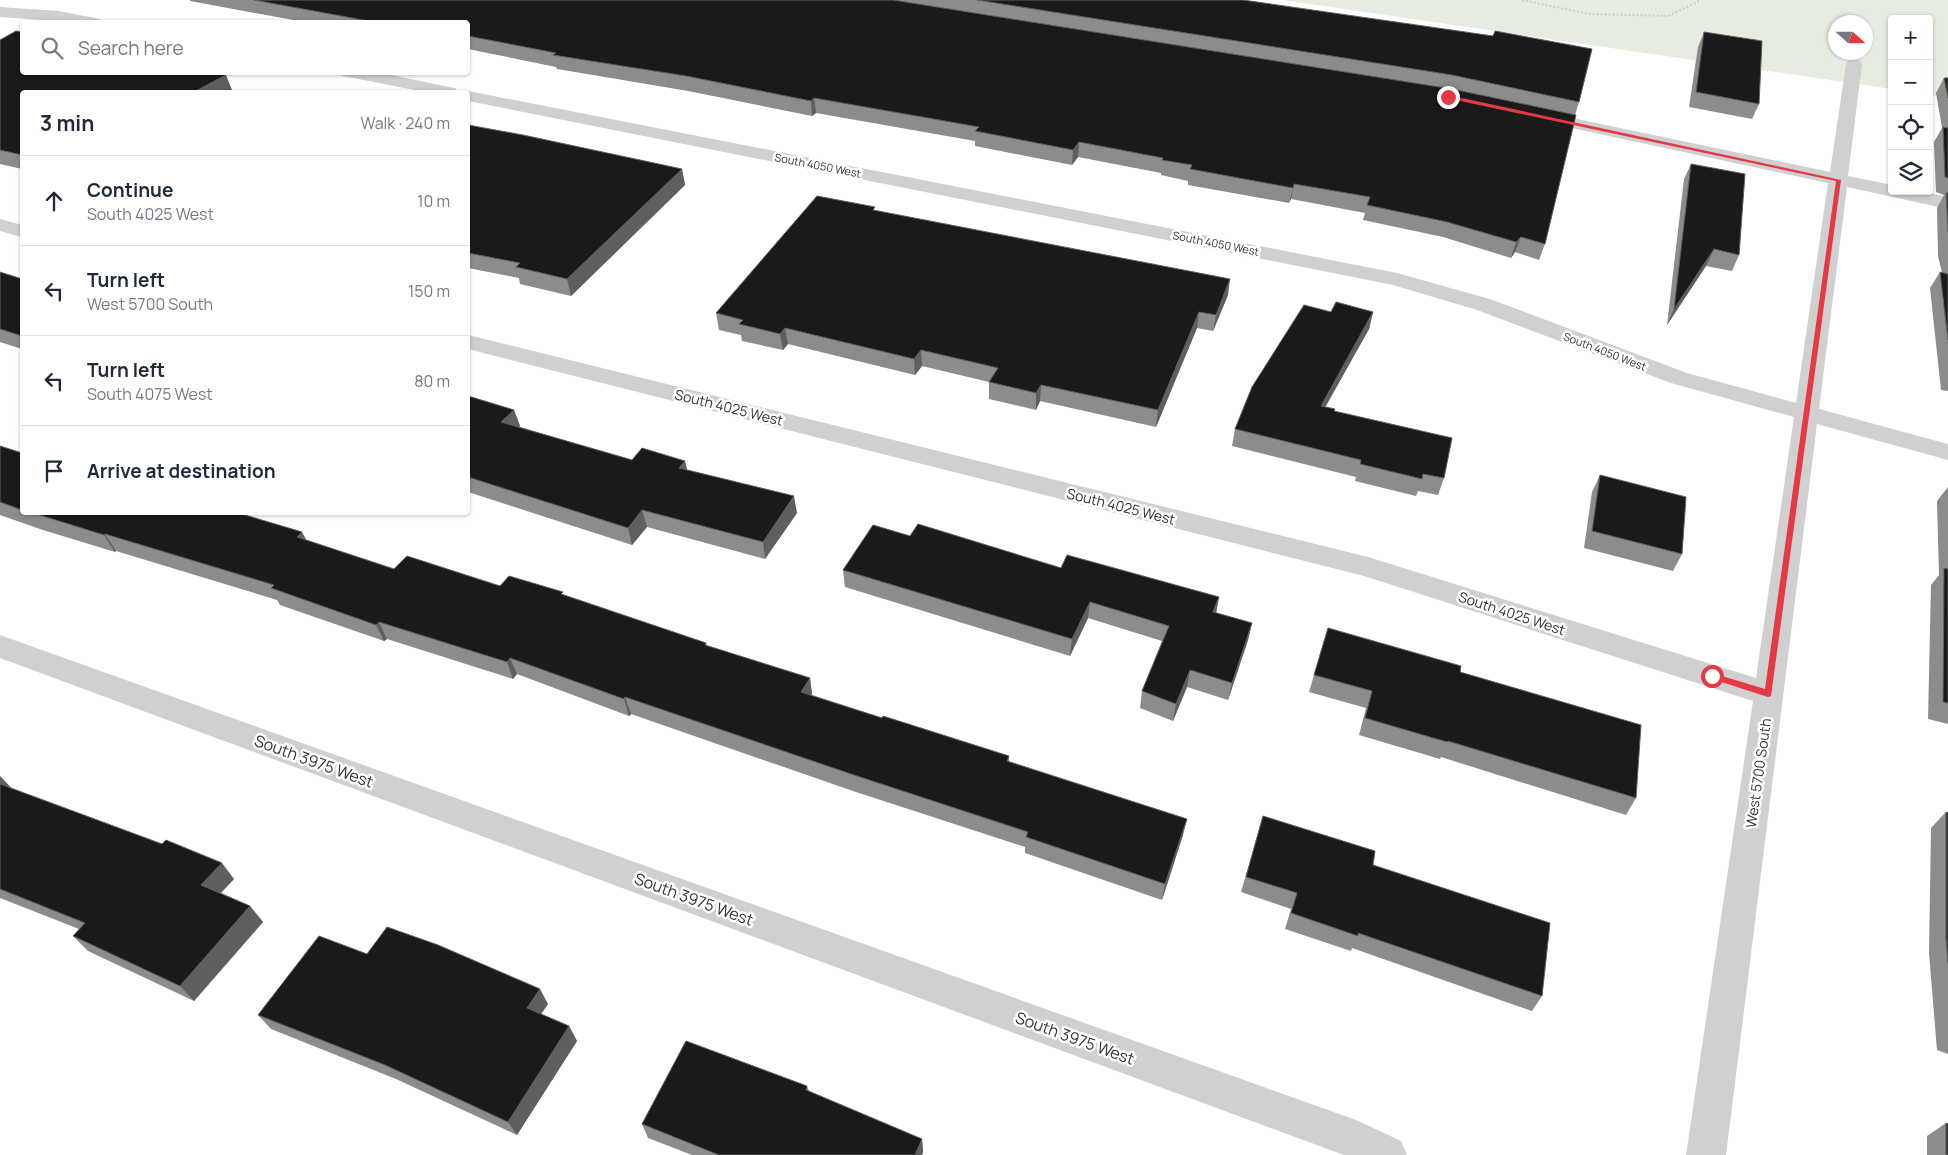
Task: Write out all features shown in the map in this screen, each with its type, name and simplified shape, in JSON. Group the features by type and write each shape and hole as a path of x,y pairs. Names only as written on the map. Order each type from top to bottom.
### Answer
{"street":[{"path":"0,12 59,16 82,20"},
{"name":"West 5700 South","path":"1706,1155 1854,64"},
{"path":"363,75 439,90"},
{"name":"South 4050 West","path":"470,96 1397,279 1485,305 1679,378 1948,452"},
{"path":"1525,113 1948,203"},
{"path":"0,225 20,230"},
{"name":"South 4025 West","path":"470,342 1368,567 1768,694"},
{"name":"South 3975 West","path":"0,646 1356,1140 1388,1155"}],"path":[{"path":"1522,0 1589,14 1668,16 1701,0"}],"shaded area":[{"path":"1283,0 1948,0 1948,97 1933,95 1933,15 1888,15 1888,88"}],"building":[{"path":"254,0 893,0 1452,89 1576,115 1545,244 1521,237 1516,242 1447,222 1367,205 1370,197 1294,184 1293,188 1190,169 1192,165 1079,142 1073,150 975,131 979,127 814,98 811,101 686,76 553,55 556,53 470,36 470,20 363,20"},
{"path":"977,0 1243,0 1493,36 1495,31 1592,49 1579,102 1452,75"},
{"path":"16,31 20,32 20,75 226,75 198,90 20,90 20,155 0,150 0,40"},
{"path":"1704,32 1762,41 1759,104 1696,92"},
{"path":"1944,78 1948,78 1948,98"},
{"path":"470,125 682,169 567,279 516,267 520,263 470,253"},
{"path":"1943,127 1948,128 1948,178 1945,177"},
{"path":"1691,164 1745,174 1739,255 1714,249 1674,309"},
{"path":"1946,193 1948,193 1948,232"},
{"path":"817,196 875,207 873,210 1230,279 1216,315 1199,312 1158,410 1041,385 1036,393 989,382 998,368 921,350 914,359 785,328 780,334 739,324 743,320 716,313"},
{"path":"0,272 20,278 20,335 0,329"},
{"path":"1940,272 1948,274 1948,340"},
{"path":"1336,302 1373,312 1321,406 1335,409 1334,411 1452,438 1444,478 1423,474 1422,479 1360,464 1361,460 1235,429 1252,387 1304,305 1331,312"},
{"path":"470,397 514,410 501,422 632,460 642,448 685,461 679,468 794,496 763,542 642,510 628,528 470,478"},
{"path":"0,446 20,452 20,509 0,502"},
{"path":"1600,475 1686,497 1682,554 1592,531"},
{"path":"40,515 245,515 302,532 297,537 394,569 407,556 500,586 509,576 563,592 561,594 706,643 705,645 810,678 801,692 1009,756 1007,761 1187,819 1165,884 1026,837 1028,832 625,697 624,699 510,658 507,662 379,622 376,625 271,588 274,585"},
{"path":"918,524 1061,568 1067,555 1219,597 1213,612 1252,623 1232,683 1190,670 1176,704 1142,691 1169,626 1090,602 1072,639 843,570 873,525 910,536"},
{"path":"1944,568 1948,569 1948,703 1943,702"},
{"path":"1328,628 1461,666 1460,672 1641,725 1636,798 1365,718 1372,691 1314,675"},
{"path":"0,784 162,844 166,840 222,863 201,885 250,906 180,986 73,936 85,923 0,889"},
{"path":"1946,812 1948,813 1948,963 1946,938"},
{"path":"1263,816 1375,851 1373,865 1550,923 1542,996 1358,933 1358,936 1291,913 1297,893 1246,877"},
{"path":"387,927 438,945 540,989 527,1008 569,1026 508,1122 385,1065 258,1015 319,936 367,954"},
{"path":"686,1041 807,1086 806,1090 922,1139 915,1155 719,1155 642,1124"},
{"path":"1946,1123 1948,1124 1948,1155 1946,1155"}],"route":[{"path":"1448,97 1839,180 1768,694 1712,676"}]}
